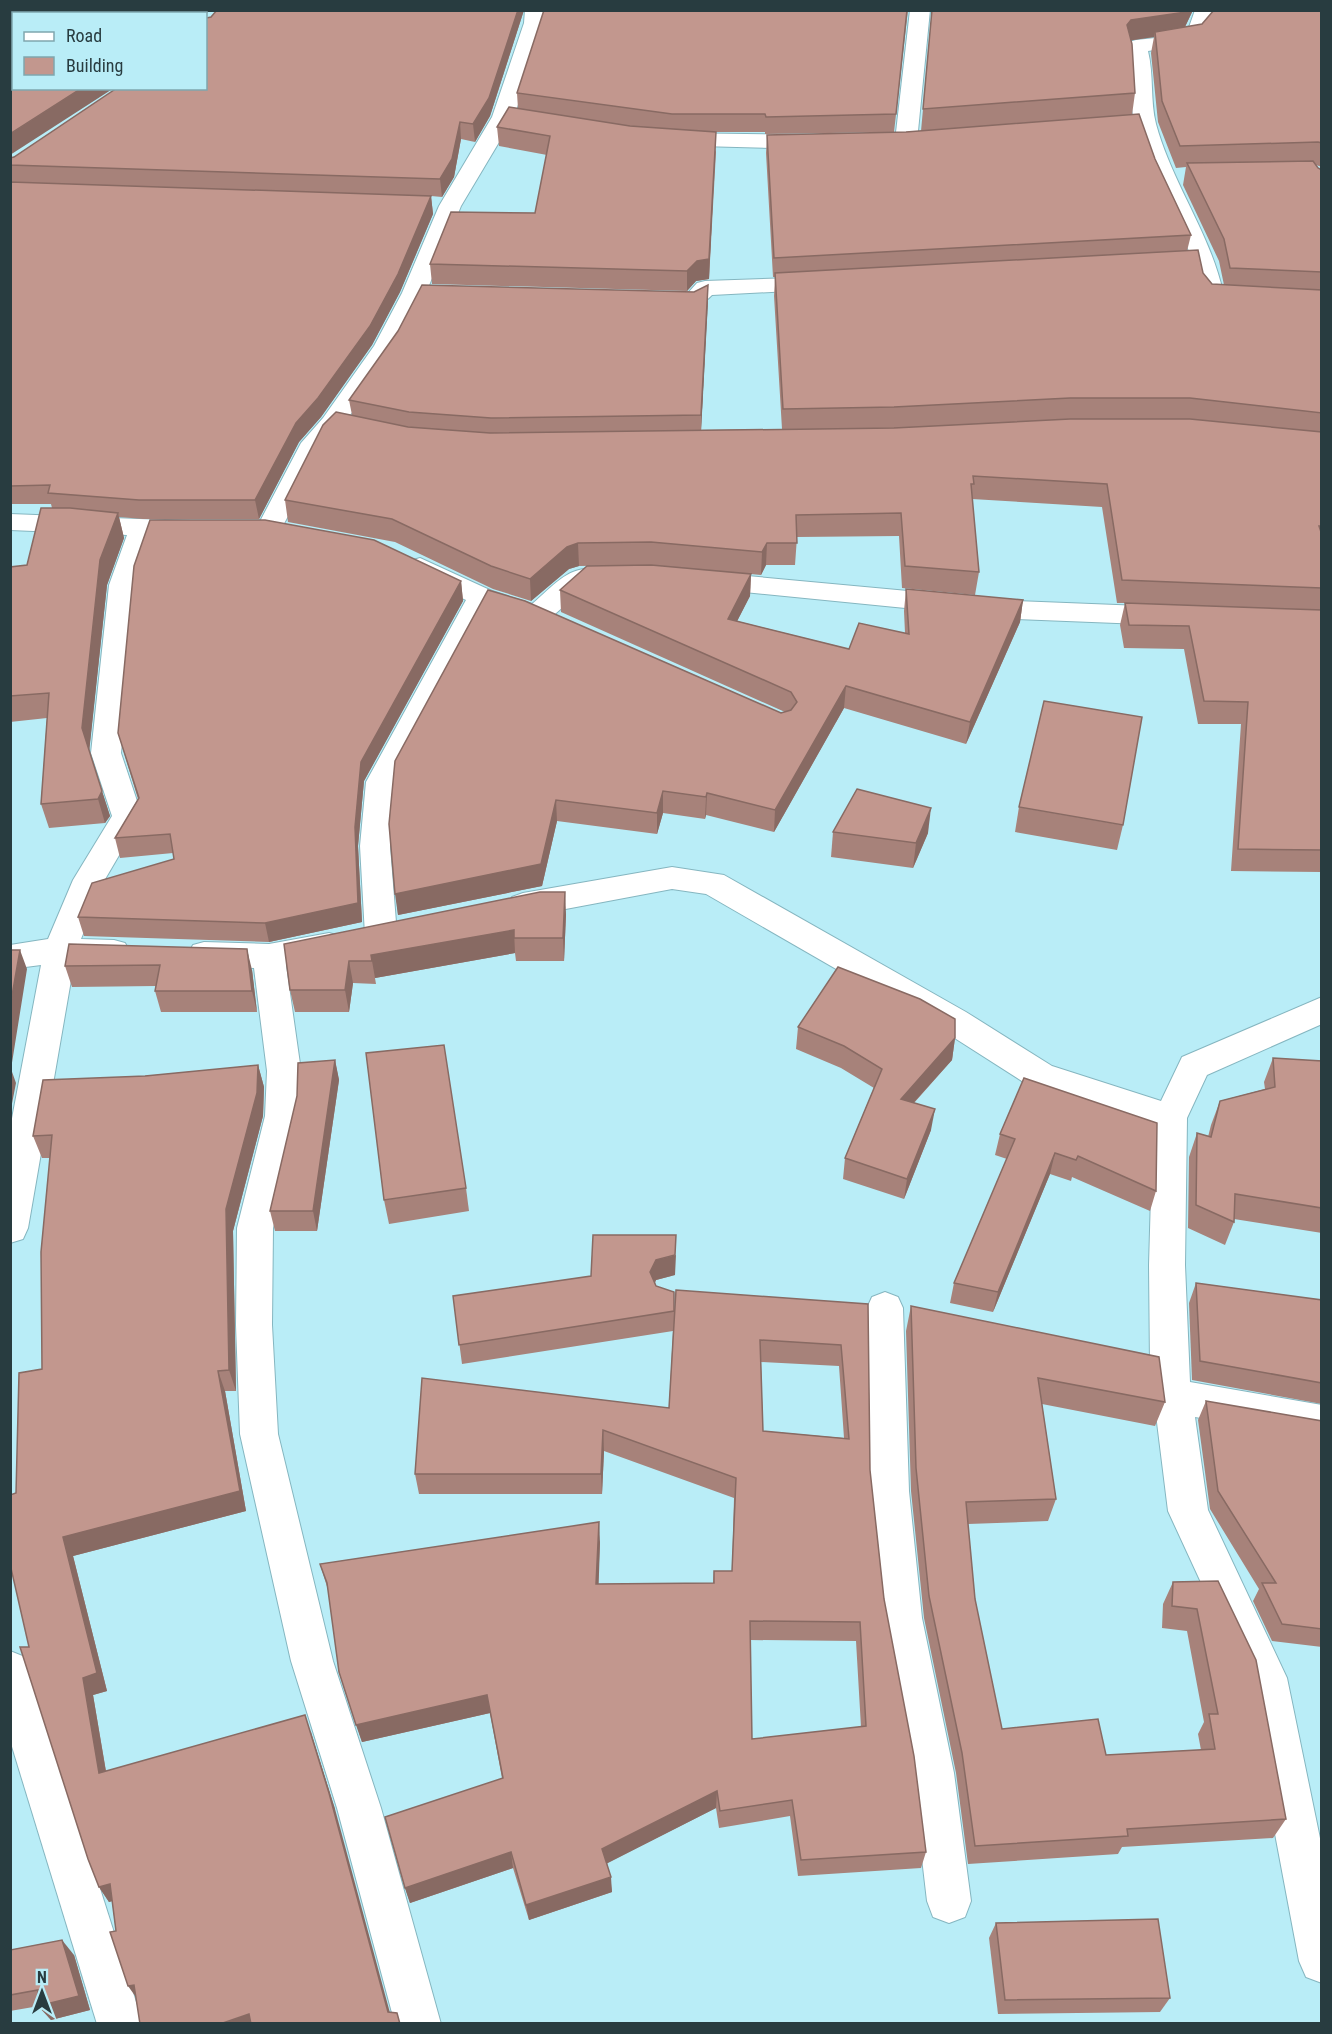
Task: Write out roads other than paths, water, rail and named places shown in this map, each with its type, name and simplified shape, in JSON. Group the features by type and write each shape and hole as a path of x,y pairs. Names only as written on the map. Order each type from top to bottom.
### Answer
{"street":[{"path":"269,531 314,443 343,425 386,347 425,293 450,206 514,119 535,10"},
{"path":"906,141 920,10"},
{"path":"1205,10 1197,32 1189,40 1138,55 1134,124 1165,177 1205,262 1212,295 1215,298 1322,304"},
{"path":"648,138 695,142 826,142"},
{"path":"884,141 930,139"},
{"path":"1165,177 1188,177"},
{"path":"426,206 450,206"},
{"path":"1182,263 1205,262"},
{"path":"643,300 694,300 705,288 848,283"},
{"path":"10,522 77,522 143,530 212,530"},
{"path":"10,1228 60,951 89,880 128,816 106,753 123,585 143,530"},
{"path":"394,554 482,597 548,620 580,577 627,577"},
{"path":"674,579 1016,610 1192,617"},
{"path":"381,935 375,846 381,782 482,597"},
{"path":"493,911 672,878 713,884 954,1021 1040,1076 1170,1118"},
{"path":"176,954 268,956 415,928"},
{"path":"10,957 60,951 141,953"},
{"path":"268,956 284,1071 282,1116 255,1228 254,1325 260,1434 312,1661 359,1808 418,2024"},
{"path":"1322,1010 1194,1065 1170,1118 1159,1374 1188,1510 1266,1678 1322,1960"},
{"path":"885,1309 889,1491 902,1618 933,1773 949,1901"},
{"path":"1159,1374 1322,1422"},
{"path":"10,1671 120,2024"}]}
